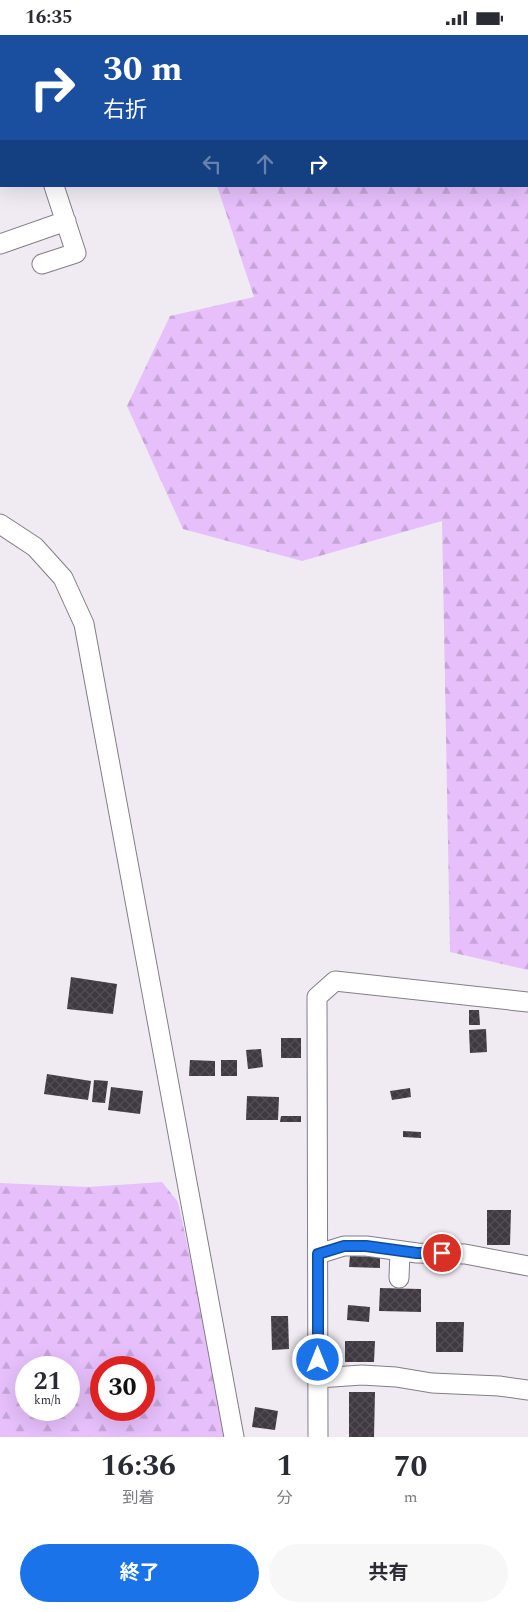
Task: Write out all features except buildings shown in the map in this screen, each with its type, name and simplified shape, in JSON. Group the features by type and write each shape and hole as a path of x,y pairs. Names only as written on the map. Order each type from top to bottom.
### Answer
{"street":[{"path":"42,264 76,253 54,187"},
{"path":"0,244 66,221"},
{"path":"0,524 35,547 63,579 84,624 234,1437"},
{"path":"318,1437 317,997 335,981 528,1002"},
{"path":"318,1254 344,1246 366,1246 400,1251 464,1254 528,1266"},
{"path":"400,1251 400,1278"},
{"path":"318,1378 362,1375 396,1377 432,1383 499,1386 528,1391"}],"green space":[{"path":"217,187 528,187 528,970 450,952 442,521 302,561 183,529 127,406 170,316 254,297"},
{"path":"162,1182 178,1202 221,1399 226,1437 0,1437 0,1183 88,1187"}],"route":[{"path":"318,1360 318,1254 344,1246 366,1246 417,1253 442,1253"}]}
